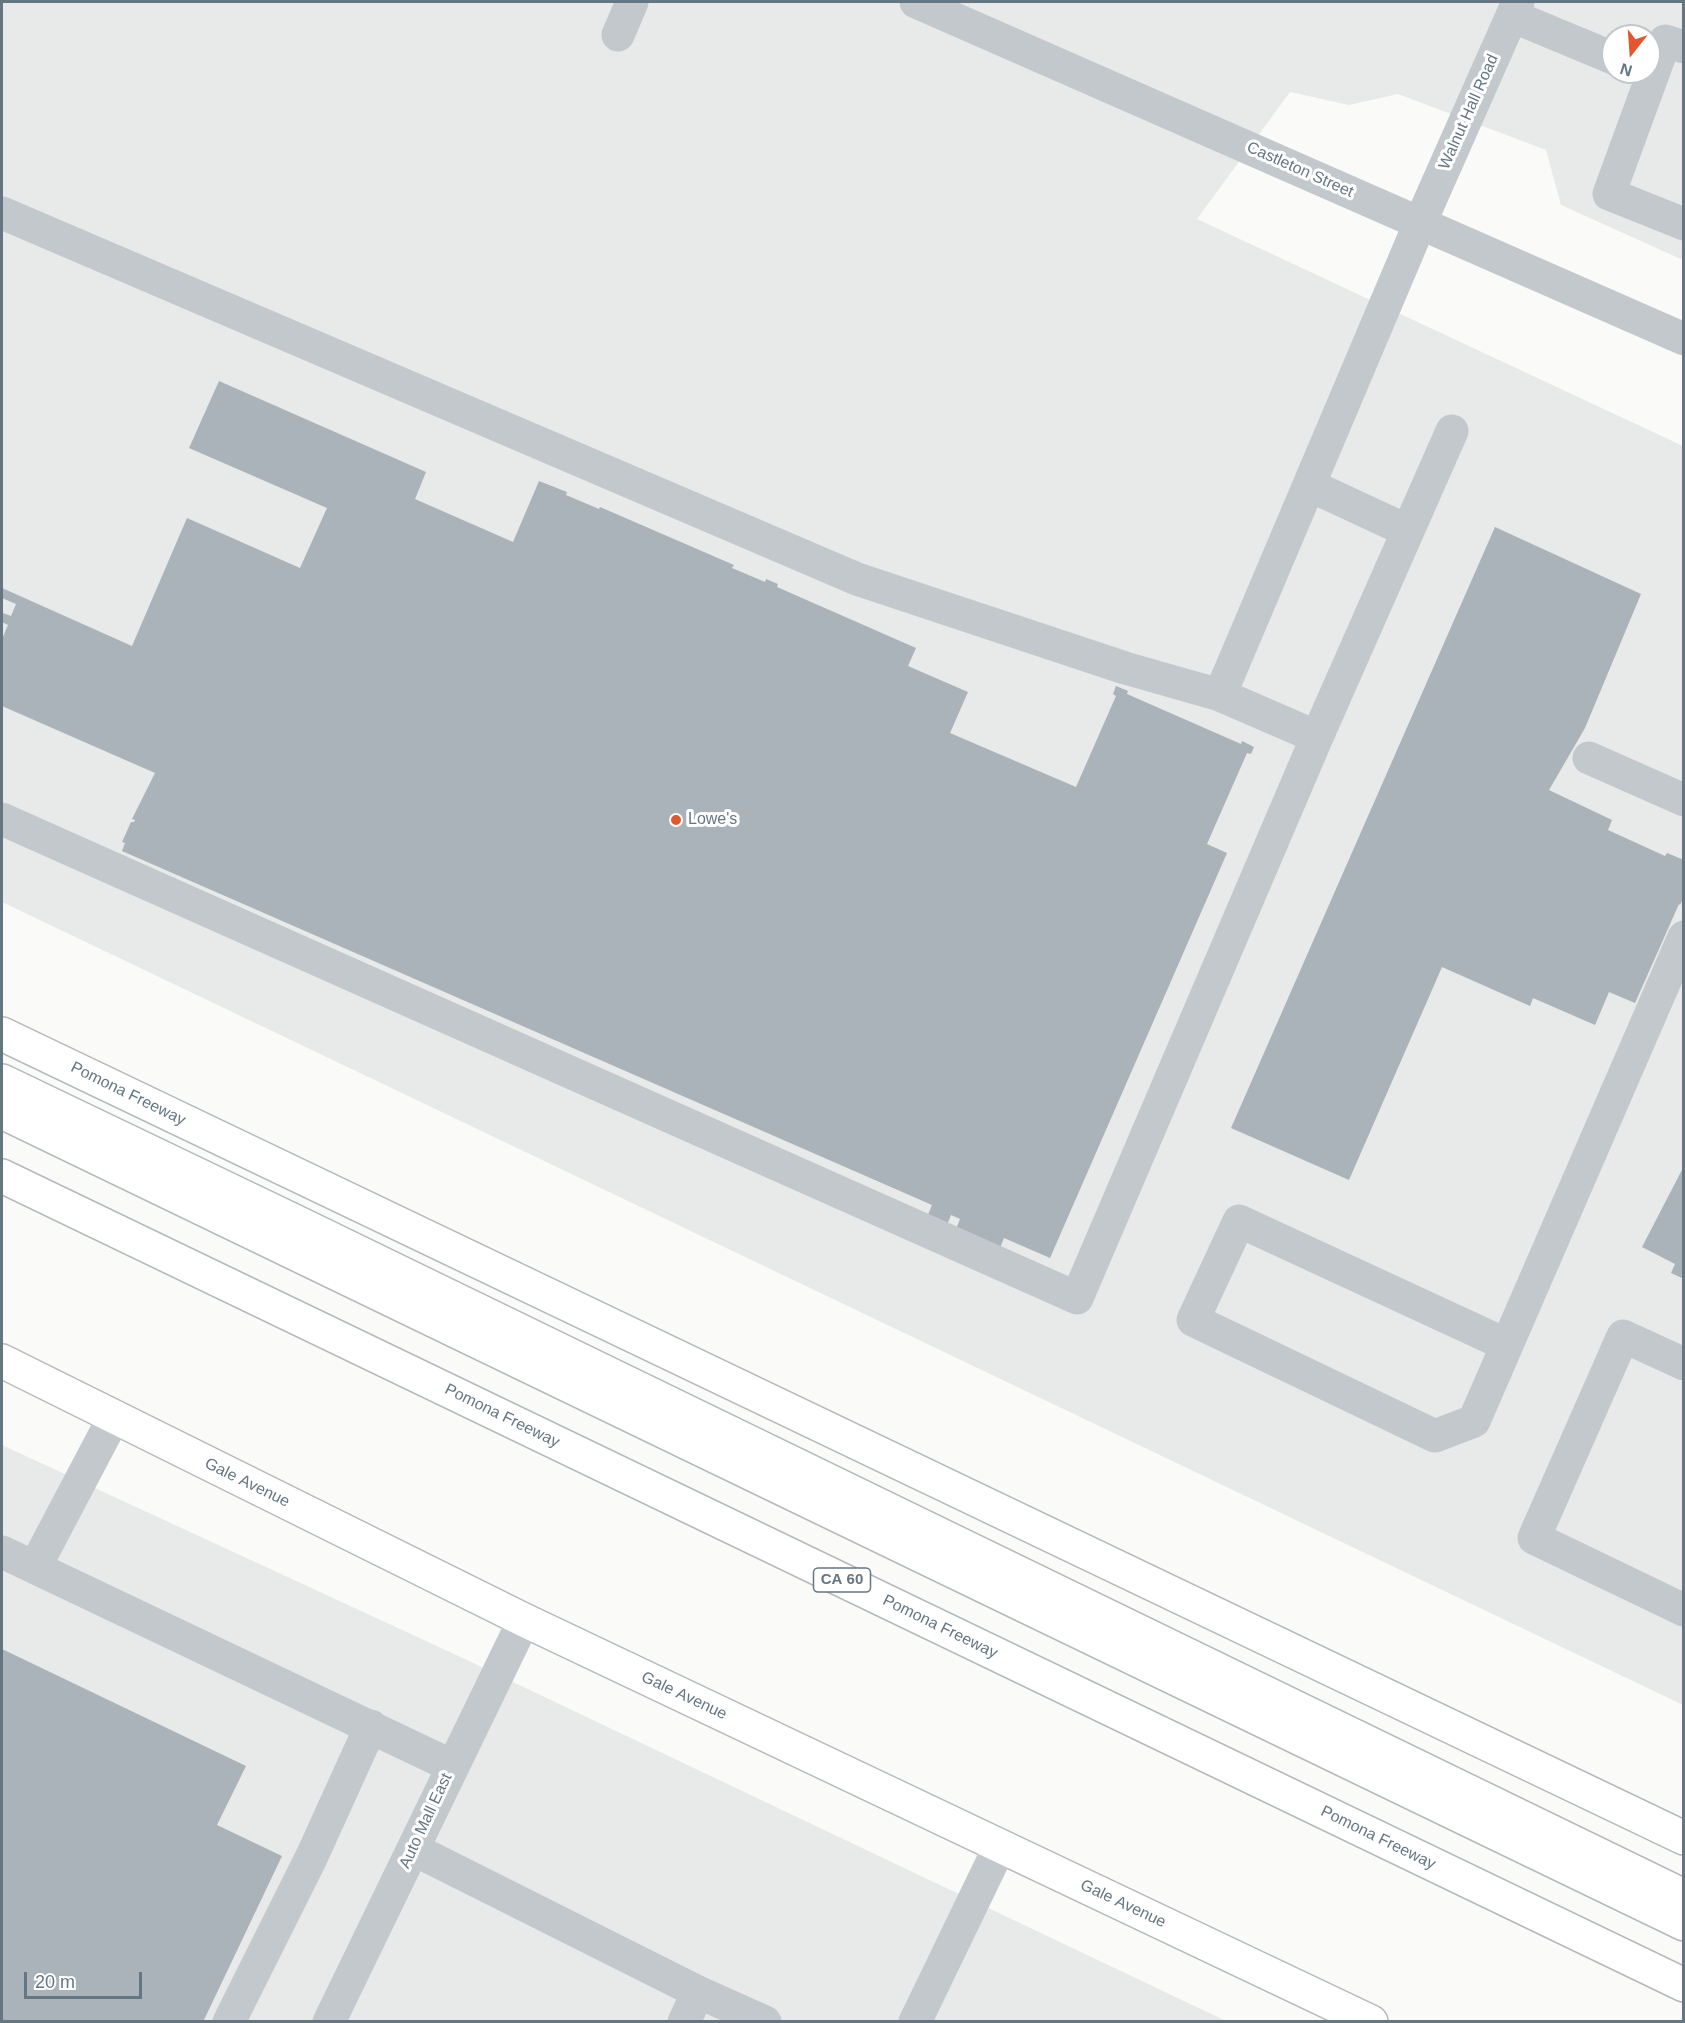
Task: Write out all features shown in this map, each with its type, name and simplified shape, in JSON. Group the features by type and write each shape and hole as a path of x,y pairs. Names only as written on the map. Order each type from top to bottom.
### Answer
{"main road":[{"name":"Pomona Freeway","path":"2,1034 1683,1838"},
{"path":"2,1081 1683,1896"},
{"path":"2,1113 1683,1924"},
{"name":"Pomona Freeway","path":"2,1176 1683,1985"},
{"name":"Gale Avenue","path":"2,1361 524,1620 1371,2022"}],"street":[{"path":"618,35 632,2"},
{"name":"Castleton Street","path":"916,2 1683,339"},
{"path":"1515,9 1601,52"},
{"name":"Walnut Hall Road","path":"1220,695 1420,223 1515,9"},
{"path":"1661,49 1665,41 1683,47"},
{"path":"1645,84 1609,194 1683,224"},
{"path":"2,213 858,579 1125,668 1220,695 1317,737"},
{"path":"2,819 1077,1298 1317,737 1452,431"},
{"path":"1309,485 1408,531"},
{"path":"1589,758 1683,800"},
{"path":"1506,1345 1239,1221 1193,1320 1435,1436 1473,1421 1506,1345 1683,937"},
{"path":"1683,1364 1623,1336 1534,1538 1683,1610"},
{"path":"34,1567 114,1417"},
{"path":"2,1552 452,1766"},
{"name":"Auto Mall East","path":"329,2022 524,1620"},
{"path":"229,2022 312,1856 371,1726"},
{"path":"915,2022 1000,1846"},
{"path":"413,1849 698,1992 765,2022"},
{"path":"684,2022 698,1992"}],"shaded area":[{"path":"2,2 1683,2 1683,260 1561,205 1546,150 1398,94 1349,105 1290,92 1197,219 1683,446 1683,1705 2,902"},
{"path":"2,1445 452,1653 1226,2021 2,2022"}],"building":[{"name":"Lowe's","path":"219,381 426,472 415,499 513,542 539,481 567,492 566,495 599,509 600,507 734,565 732,568 765,582 766,579 778,584 777,587 916,648 908,666 968,692 950,733 1076,787 1116,696 1113,694 1116,686 1128,691 1127,694 1241,744 1242,741 1254,747 1251,754 1247,753 1207,844 1227,853 1050,1258 1004,1238 996,1258 952,1239 960,1219 951,1215 945,1230 925,1222 932,1205 122,851 125,843 122,842 131,822 135,820 132,819 155,773 2,706 2,639 8,625 2,622 2,617 3,613 11,616 16,604 2,598 2,588 132,646 187,518 300,568 327,508 189,448"},
{"path":"1495,527 1641,594 1585,728 1549,790 1612,820 1608,830 1665,856 1667,853 1684,860 1684,897 1635,1003 1609,992 1595,1025 1533,998 1530,1006 1442,967 1349,1180 1231,1128"},
{"path":"1684,1166 1684,1279 1671,1273 1675,1264 1642,1247"},
{"path":"2,1649 246,1766 217,1825 282,1856 203,2022 2,2022"}],"place":[{"name":"Lowe's","path":"676,820"}]}
